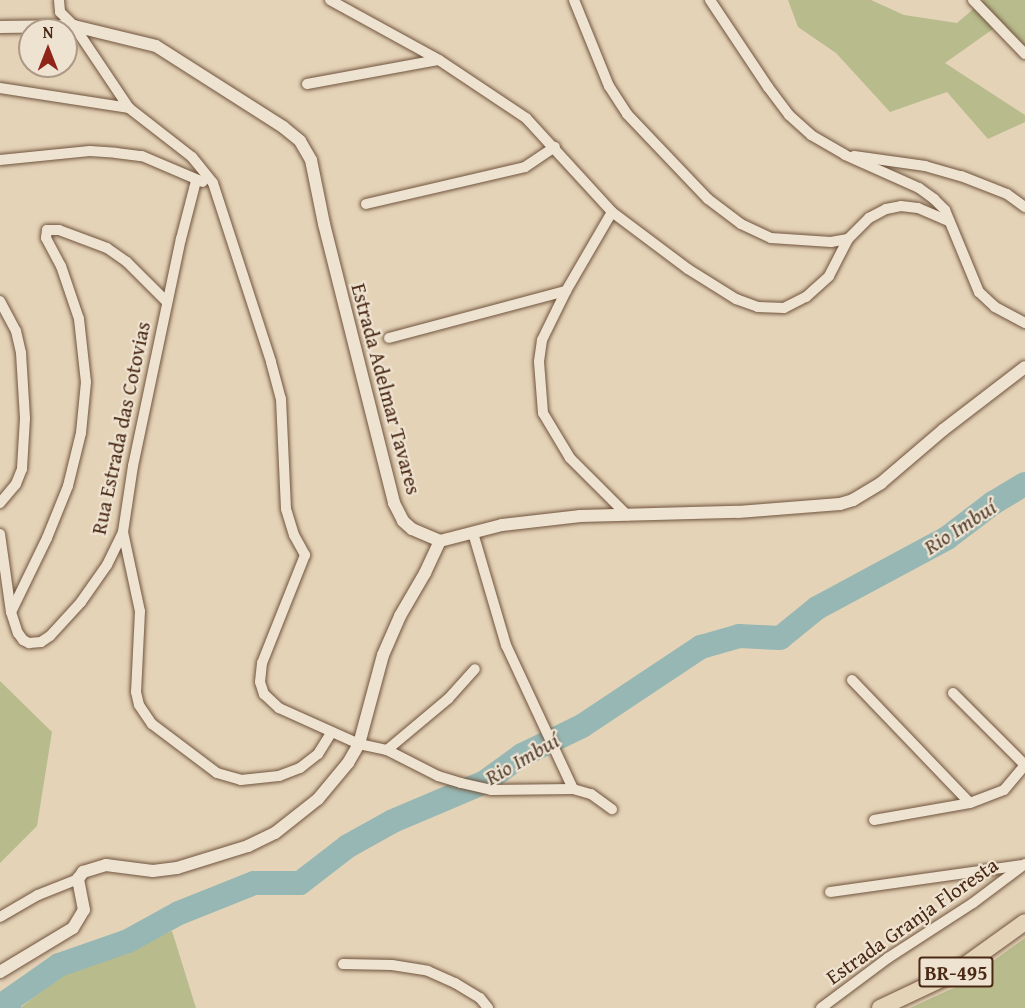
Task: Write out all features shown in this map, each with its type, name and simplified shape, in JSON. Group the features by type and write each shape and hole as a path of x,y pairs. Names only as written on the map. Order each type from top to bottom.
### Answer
{"main road":[{"name":"BR-495","path":"880,1008 954,973 1025,922"}],"street":[{"path":"59,0 60,12 66,18"},
{"path":"330,0 439,60 526,118 555,147 612,212 688,269 736,299 758,307 784,308 806,297 829,276 848,239 869,218 886,209 901,206 918,208 950,221"},
{"path":"574,0 609,86 621,105 708,199 741,224 771,238 831,243 848,239"},
{"path":"710,0 789,115 811,135 845,155 919,188 945,210 979,292 995,307 1025,323"},
{"path":"973,0 1025,54"},
{"name":"Estrada Adelmar Tavares","path":"0,27 18,27"},
{"name":"Estrada Adelmar Tavares","path":"78,27 156,46 283,127 308,151 394,503 403,521 412,529 440,541"},
{"path":"78,32 129,108 192,157 213,183 271,362 280,399 286,509 294,535 305,555 262,663 261,681 264,694 279,708 359,744 387,750 438,776 491,790 573,789 591,794 612,809"},
{"path":"307,84 439,60"},
{"path":"0,88 129,108"},
{"path":"366,204 525,167 555,147"},
{"path":"0,160 90,151 116,153 142,156 174,167 196,181 213,183"},
{"path":"845,155 925,166 1007,194 1025,207"},
{"name":"Rua Estrada das Cotovias","path":"11,612 15,627 23,640 41,642 81,602 108,566 123,532 133,466 167,302 196,181"},
{"path":"612,212 566,291 542,339 539,362 543,414 570,458 627,515"},
{"path":"11,612 47,538 68,486 81,433 86,382 83,336 79,320 61,266 46,237 46,230 59,230 108,248 127,262 167,302"},
{"path":"389,338 566,291"},
{"path":"0,301 16,331 21,353 25,418 22,469 16,484 0,503"},
{"path":"0,917 38,895 78,879 91,868 106,865 153,871 177,868 248,846 275,833 318,799 348,763 359,744 383,655 400,616 425,573 440,541 502,525 580,516 819,507 853,500 881,483 943,430 1025,367"},
{"path":"123,532 140,611 136,692 139,705 152,724 217,773 241,780 279,776 300,768 318,754 332,732"},
{"path":"473,532 506,645 573,789"},
{"path":"0,534 11,612"},
{"path":"387,750 448,699 475,669"},
{"path":"852,680 969,803"},
{"path":"874,820 969,803 1004,790 1025,765 953,693"},
{"path":"830,892 1024,864"},
{"name":"Estrada Granja Floresta","path":"821,1008 888,958 973,903 1024,864"},
{"path":"0,972 73,928 84,910 78,879"},
{"path":"343,964 392,965 428,971 455,982 480,998 488,1008"}],"green space":[{"path":"788,0 871,0 904,15 957,23 984,0 1025,0 1025,47 993,29 945,63 1025,115 1025,122 988,139 947,92 890,112 836,53 798,27"},
{"path":"0,681 52,732 37,826 0,863"},
{"path":"172,931 196,1008 20,1008 62,975"},
{"path":"1025,938 1025,1008 910,1008 960,985"}],"waterway":[{"name":"Rio Imbuí","path":"9,1008 9,1000 59,965 128,941 179,913 254,883 300,883 348,846 393,821 485,782 522,755 582,726 701,647 739,636 780,638 817,608 947,538 993,503 1025,484"}]}
